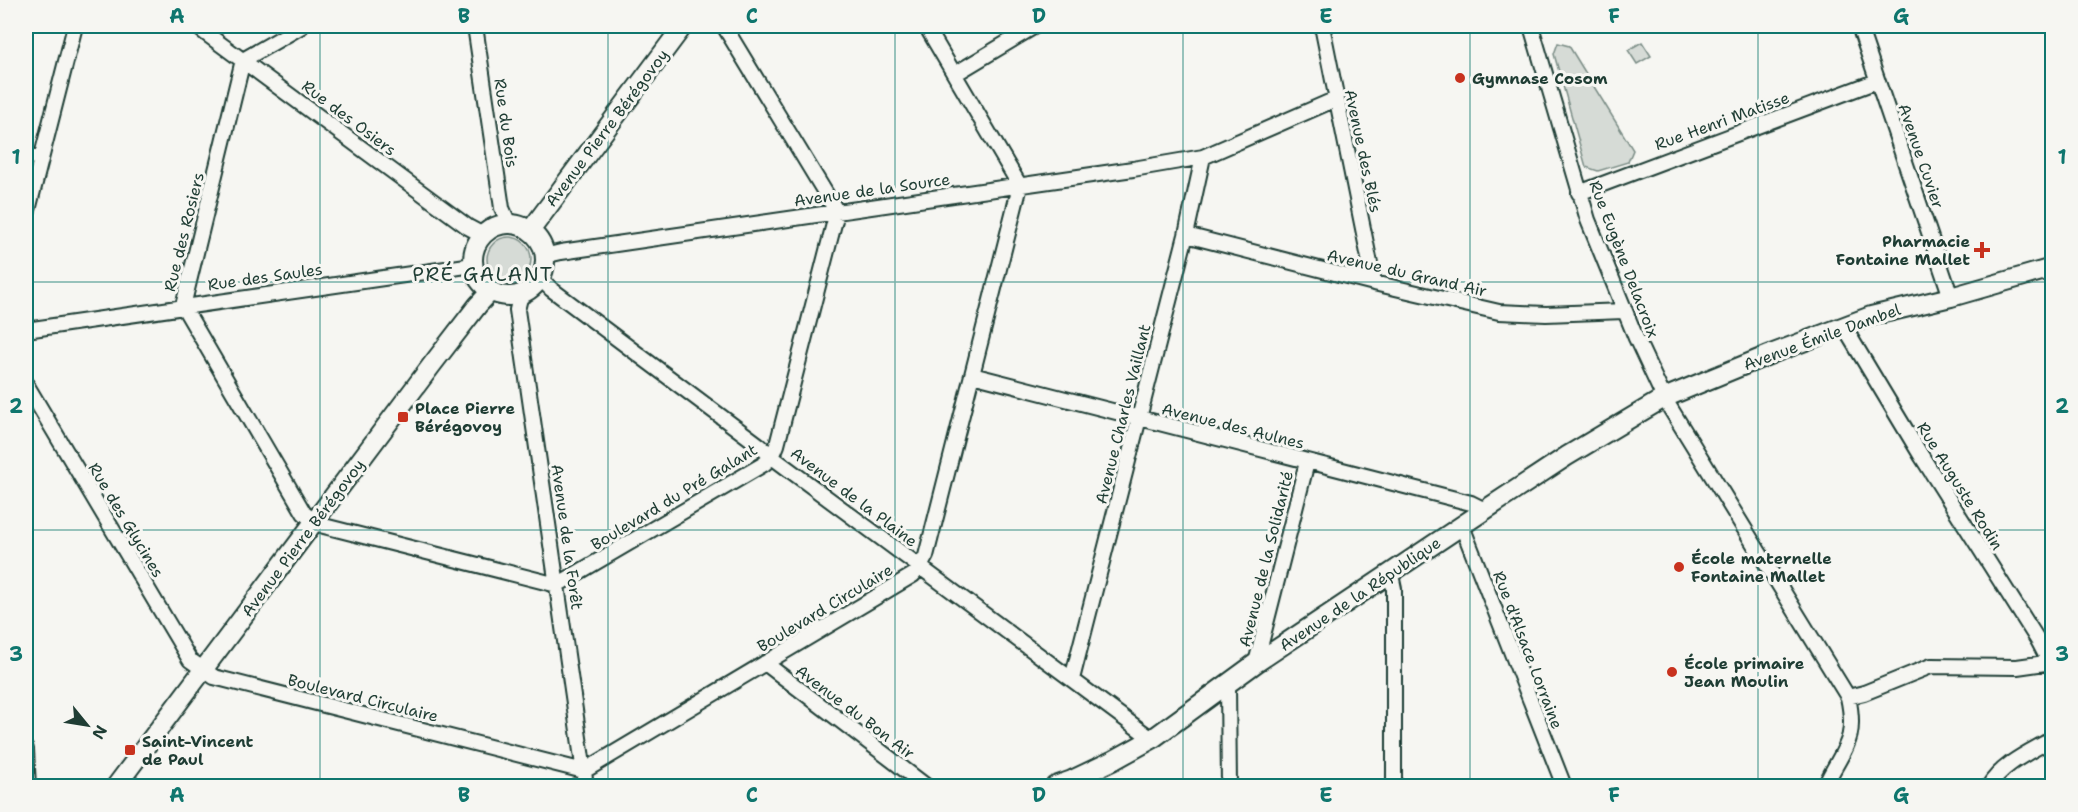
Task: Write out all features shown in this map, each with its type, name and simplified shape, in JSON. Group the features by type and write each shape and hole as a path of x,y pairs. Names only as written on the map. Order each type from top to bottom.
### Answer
{"street":[{"path":"26,218 75,26"},
{"name":"Rue des Osiers","path":"196,26 468,227 483,235"},
{"path":"243,60 302,26"},
{"name":"Rue du Bois","path":"475,26 502,208 509,224"},
{"name":"Avenue Pierre Bérégovoy","path":"530,231 683,26"},
{"path":"724,26 837,212"},
{"path":"921,567 926,556 1020,186 926,26"},
{"path":"955,74 1035,26"},
{"name":"Avenue des Blés","path":"1322,26 1374,283"},
{"name":"Rue Eugène Delacroix","path":"1531,26 1579,193 1624,311 1664,398 1848,697"},
{"name":"Avenue Cuvier","path":"1859,26 1951,297"},
{"name":"Rue des Rosiers","path":"243,60 183,306 304,513 314,522"},
{"name":"Rue Henri Matisse","path":"1579,193 1877,81"},
{"name":"Avenue de la Source","path":"544,256 1203,157 1336,99"},
{"path":"26,154 40,159"},
{"name":"Avenue Charles Vaillant","path":"1072,679 1140,419 1203,157"},
{"name":"Boulevard du Pré Galant","path":"557,585 772,457 837,212"},
{"path":"509,224 518,225 530,231 539,240 544,256 544,267 540,278 531,288 521,294 501,295 491,291 483,284 473,265 473,254 477,244 491,229 509,224"},
{"name":"Avenue du Grand Air","path":"1186,235 1499,312 1546,314 1624,311"},
{"name":"Rue des Saules","path":"26,330 473,265"},
{"name":"Avenue Émile Dambel","path":"1664,398 1871,316 1951,297 2052,268"},
{"name":"Avenue de la Plaine","path":"540,278 551,289 772,457 1152,739"},
{"name":"Avenue Pierre Bérégovoy","path":"116,786 471,314 491,291"},
{"name":"Avenue de la Forêt","path":"521,294 517,310 586,786"},
{"name":"Rue Auguste Rodin","path":"1844,327 1922,457 2052,664"},
{"name":"Avenue des Aulnes","path":"972,375 1471,503 1485,510"},
{"name":"Rue des Glycines","path":"26,384 190,660 203,670"},
{"name":"Avenue de la République","path":"1066,785 1152,739 1256,663 1485,510 1567,456 1664,398"},
{"name":"Avenue de la Solidarité","path":"1256,663 1307,462"},
{"path":"314,522 557,585"},
{"name":"Rue d'Alsace Lorraine","path":"1462,526 1564,786"},
{"name":"Boulevard Circulaire","path":"203,670 214,677 584,771 913,575 921,567"},
{"path":"1391,574 1394,589 1394,786"},
{"name":"Avenue du Bon Air","path":"765,663 926,786"},
{"path":"1825,786 1847,746 1852,727 1848,697 1864,693 1931,666 2017,667 2052,664"},
{"path":"1228,684 1229,786"},
{"path":"1989,786 1996,775 2052,739"},
{"path":"26,749 28,786"}],"shaded area":[{"path":"1642,42 1651,56 1637,64 1628,50"},
{"path":"1558,43 1569,46 1633,150 1628,162 1598,171 1586,167 1554,54"},
{"path":"509,237 518,238 525,243 530,250 530,268 525,275 518,280 509,281 500,280 493,275 488,268 487,259 488,250 493,243 500,238"}],"place":[{"name":"Gymnase Cosom","path":"1460,78"},
{"name":"Pharmacie Fontaine Mallet","path":"1982,250"},
{"name":"Place Pierre Bérégovoy","path":"403,417"},
{"name":"École maternelle Fontaine Mallet","path":"1679,567"},
{"name":"École primaire Jean Moulin","path":"1672,672"},
{"name":"Saint-Vincent de Paul","path":"130,750"}],"district":[{"name":"PRÉ GALANT","path":"483,274"}]}
